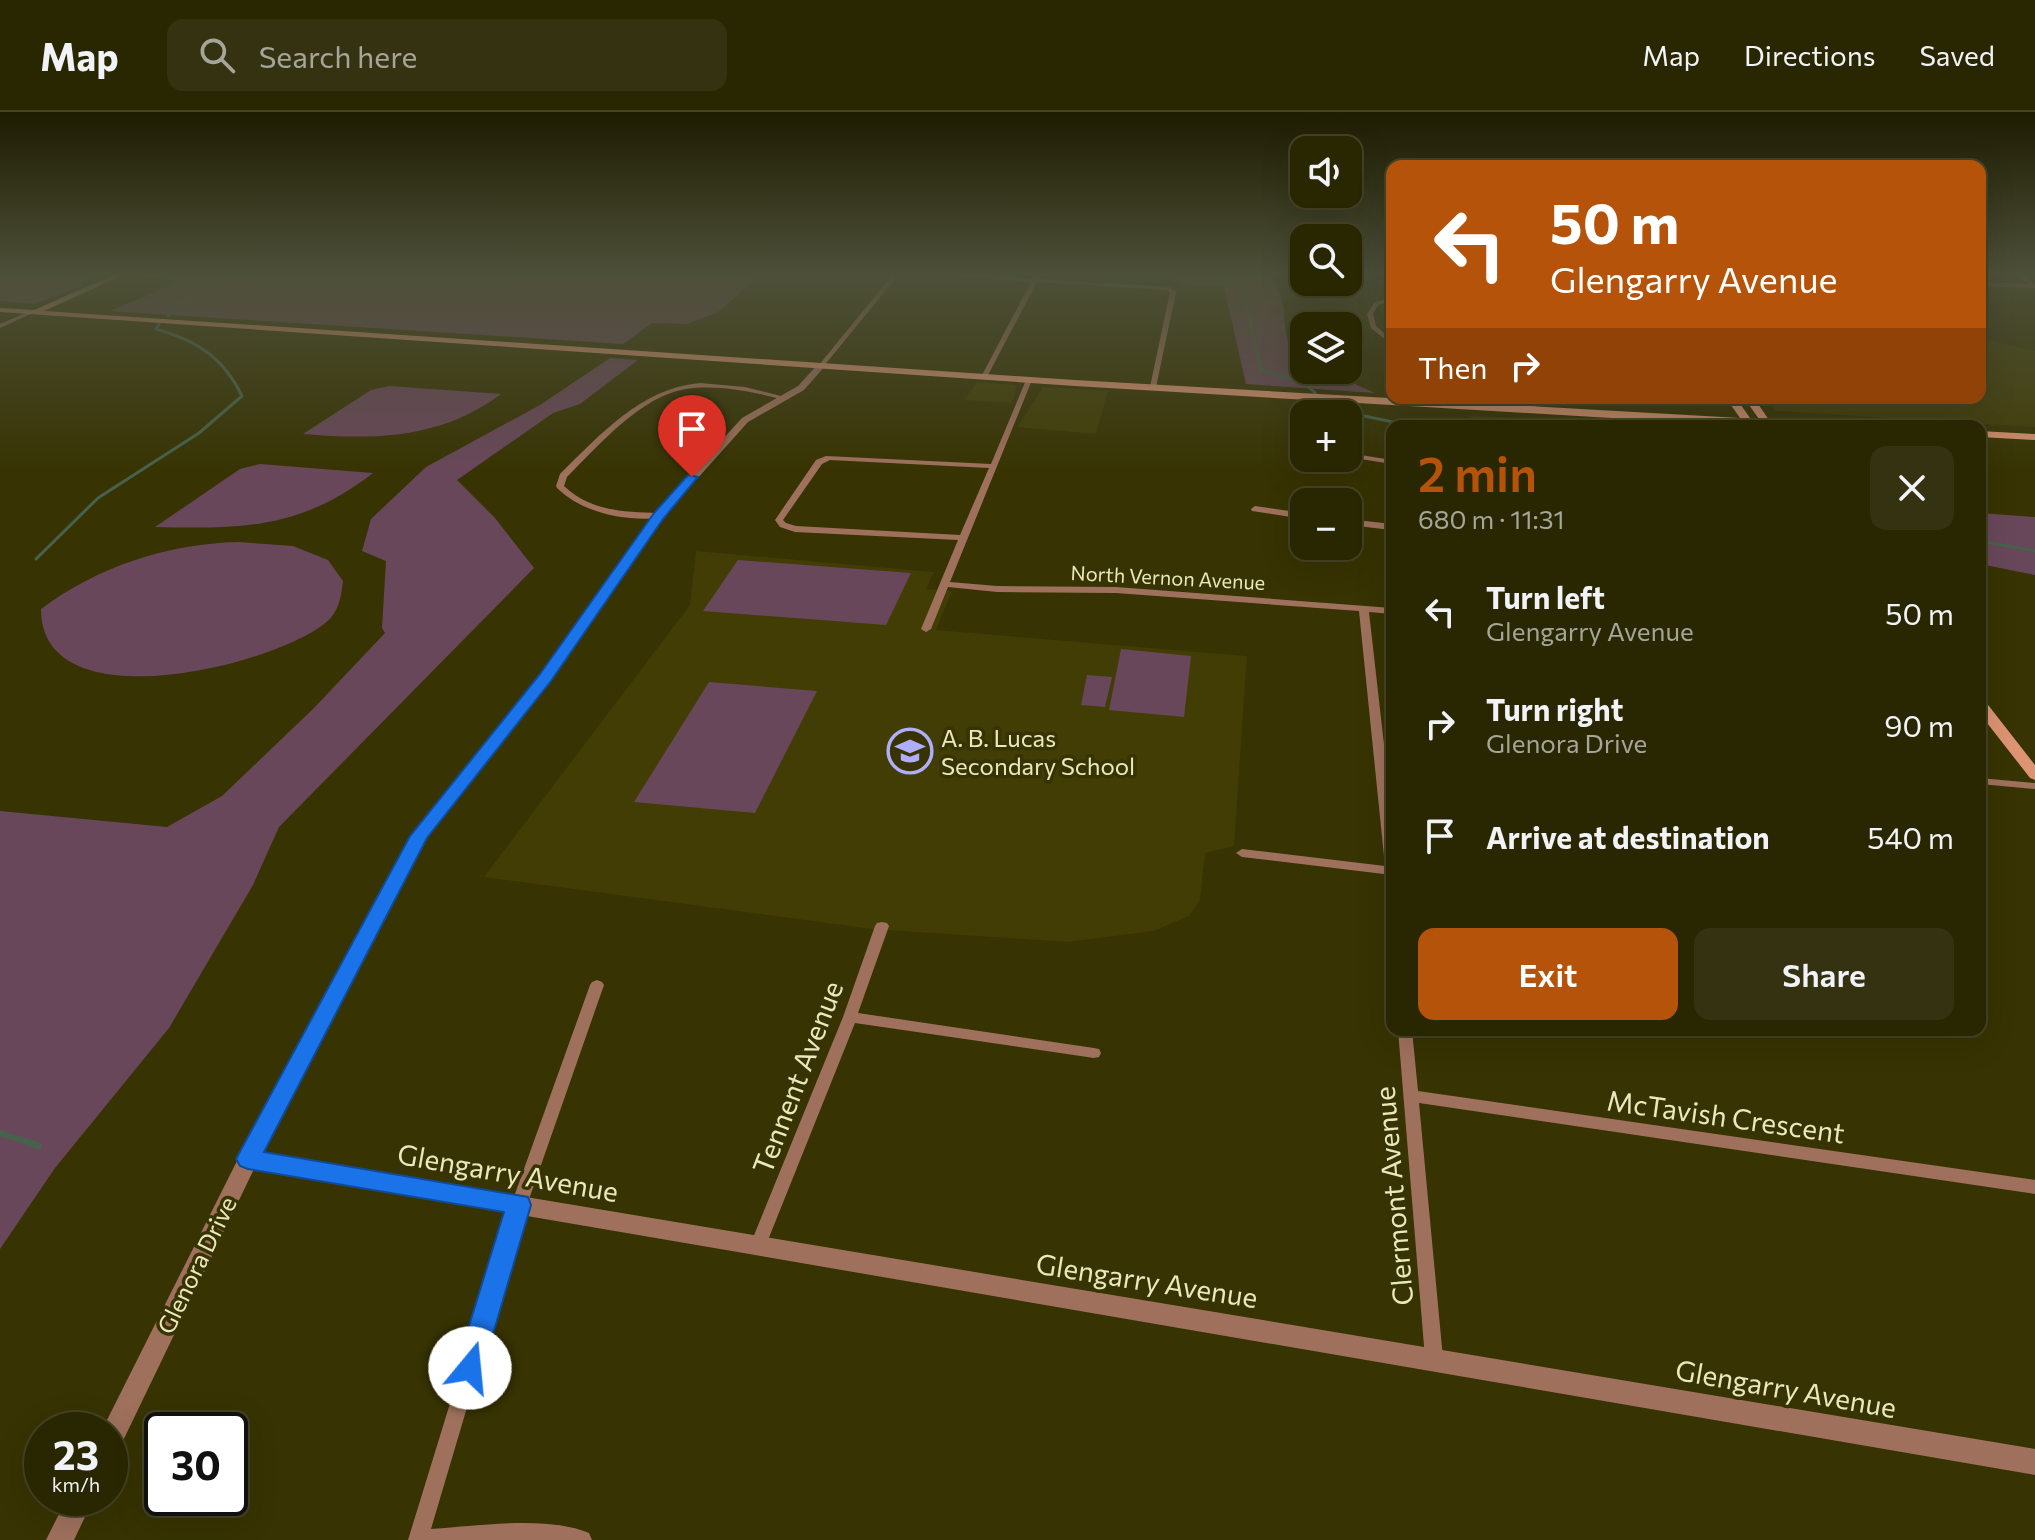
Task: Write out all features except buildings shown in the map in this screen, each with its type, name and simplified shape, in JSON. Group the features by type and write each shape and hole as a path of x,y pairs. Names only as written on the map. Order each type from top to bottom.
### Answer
{"main road":[{"path":"436,340 1386,402"},
{"path":"1420,404 1682,420"},
{"path":"1986,434 2035,437"},
{"path":"1986,712 2035,775"}],"street":[{"path":"821,366 843,340"},
{"path":"984,377 1004,340"},
{"path":"1153,387 1163,340"},
{"name":"Glenora Drive","path":"124,1412 248,1159 419,836 546,677 658,516 745,420 785,398 808,381 821,366"},
{"path":"926,629 1029,380"},
{"path":"658,516 620,515 569,497 560,486 563,476 631,414 677,388 756,390 785,398"},
{"path":"1532,404 1533,411"},
{"path":"1362,457 1386,461"},
{"path":"962,538 795,529 779,520 819,462 829,458 993,466"},
{"path":"1255,509 1290,514"},
{"path":"1362,524 1386,526"},
{"name":"North Vernon Avenue","path":"943,584 997,589 1130,590 1386,611"},
{"path":"1364,609 1386,814"},
{"path":"1376,721 1386,722"},
{"path":"1986,782 2035,786"},
{"path":"1242,853 1386,869"},
{"name":"Tennent Avenue","path":"758,1245 850,1017 882,926"},
{"path":"582,1540 541,1533 418,1540 519,1205 597,985"},
{"path":"850,1017 1094,1053"},
{"name":"Clermont Avenue","path":"1405,1036 1434,1358"},
{"name":"McTavish Crescent","path":"1410,1096 2035,1187"},
{"name":"Glengarry Avenue","path":"248,1159 2035,1462"},
{"path":"60,1540 72,1516"}],"shaded area":[{"path":"555,340 629,340 623,344"},
{"path":"1236,340 1288,340 1290,384 1355,384 1375,393 1246,384"},
{"path":"1986,340 2035,351 2035,427 1986,424 1986,420 1922,420 1776,411 1771,404 1986,404"},
{"path":"610,358 638,360 580,404 553,413 457,480 495,518 534,568 279,827 253,885 169,1028 55,1168 0,1249 0,811 167,827 222,796 314,708 385,633 382,628 386,561 362,551 371,519 426,467 540,405"},
{"path":"977,382 1017,385 1012,403 964,400"},
{"path":"389,386 501,394 478,409 431,428 381,436 303,434 371,390"},
{"path":"1043,387 1108,391 1096,434 1018,427"},
{"path":"1463,415 1543,420 1481,420"},
{"path":"260,464 373,473 321,505 270,522 243,526 155,527 240,469"},
{"path":"1986,513 2035,517 2035,575 1986,565"},
{"path":"238,542 293,546 328,560 343,581 333,615 324,624 296,640 257,656 210,668 162,675 116,675 77,665 51,644 41,609 86,581 110,569 160,553 185,547"},
{"name":"A. B. Lucas Secondary School","path":"696,551 934,572 926,589 952,591 936,630 1247,656 1234,846 1205,853 1200,900 1189,916 1154,931 1067,942 872,929 484,877 690,605"},
{"path":"738,560 911,573 886,625 703,611"},
{"path":"1121,649 1191,656 1184,717 1109,710"},
{"path":"1087,675 1112,677 1105,707 1081,705"},
{"path":"709,682 817,691 755,813 634,802"}],"waterway":[{"path":"36,559 98,498 199,433 242,396 217,361 185,340"},
{"path":"1254,340 1261,370 1306,384 1324,402 1350,413 1386,421"},
{"path":"1986,542 2035,551"},
{"path":"0,1133 27,1142"},
{"path":"27,1142 33,1144"},
{"path":"27,1142 38,1146"}],"place":[{"name":"A. B. Lucas Secondary School","path":"910,751"}],"route":[{"path":"470,1368 519,1205 248,1159 419,836 546,677 658,516 692,477"}]}
